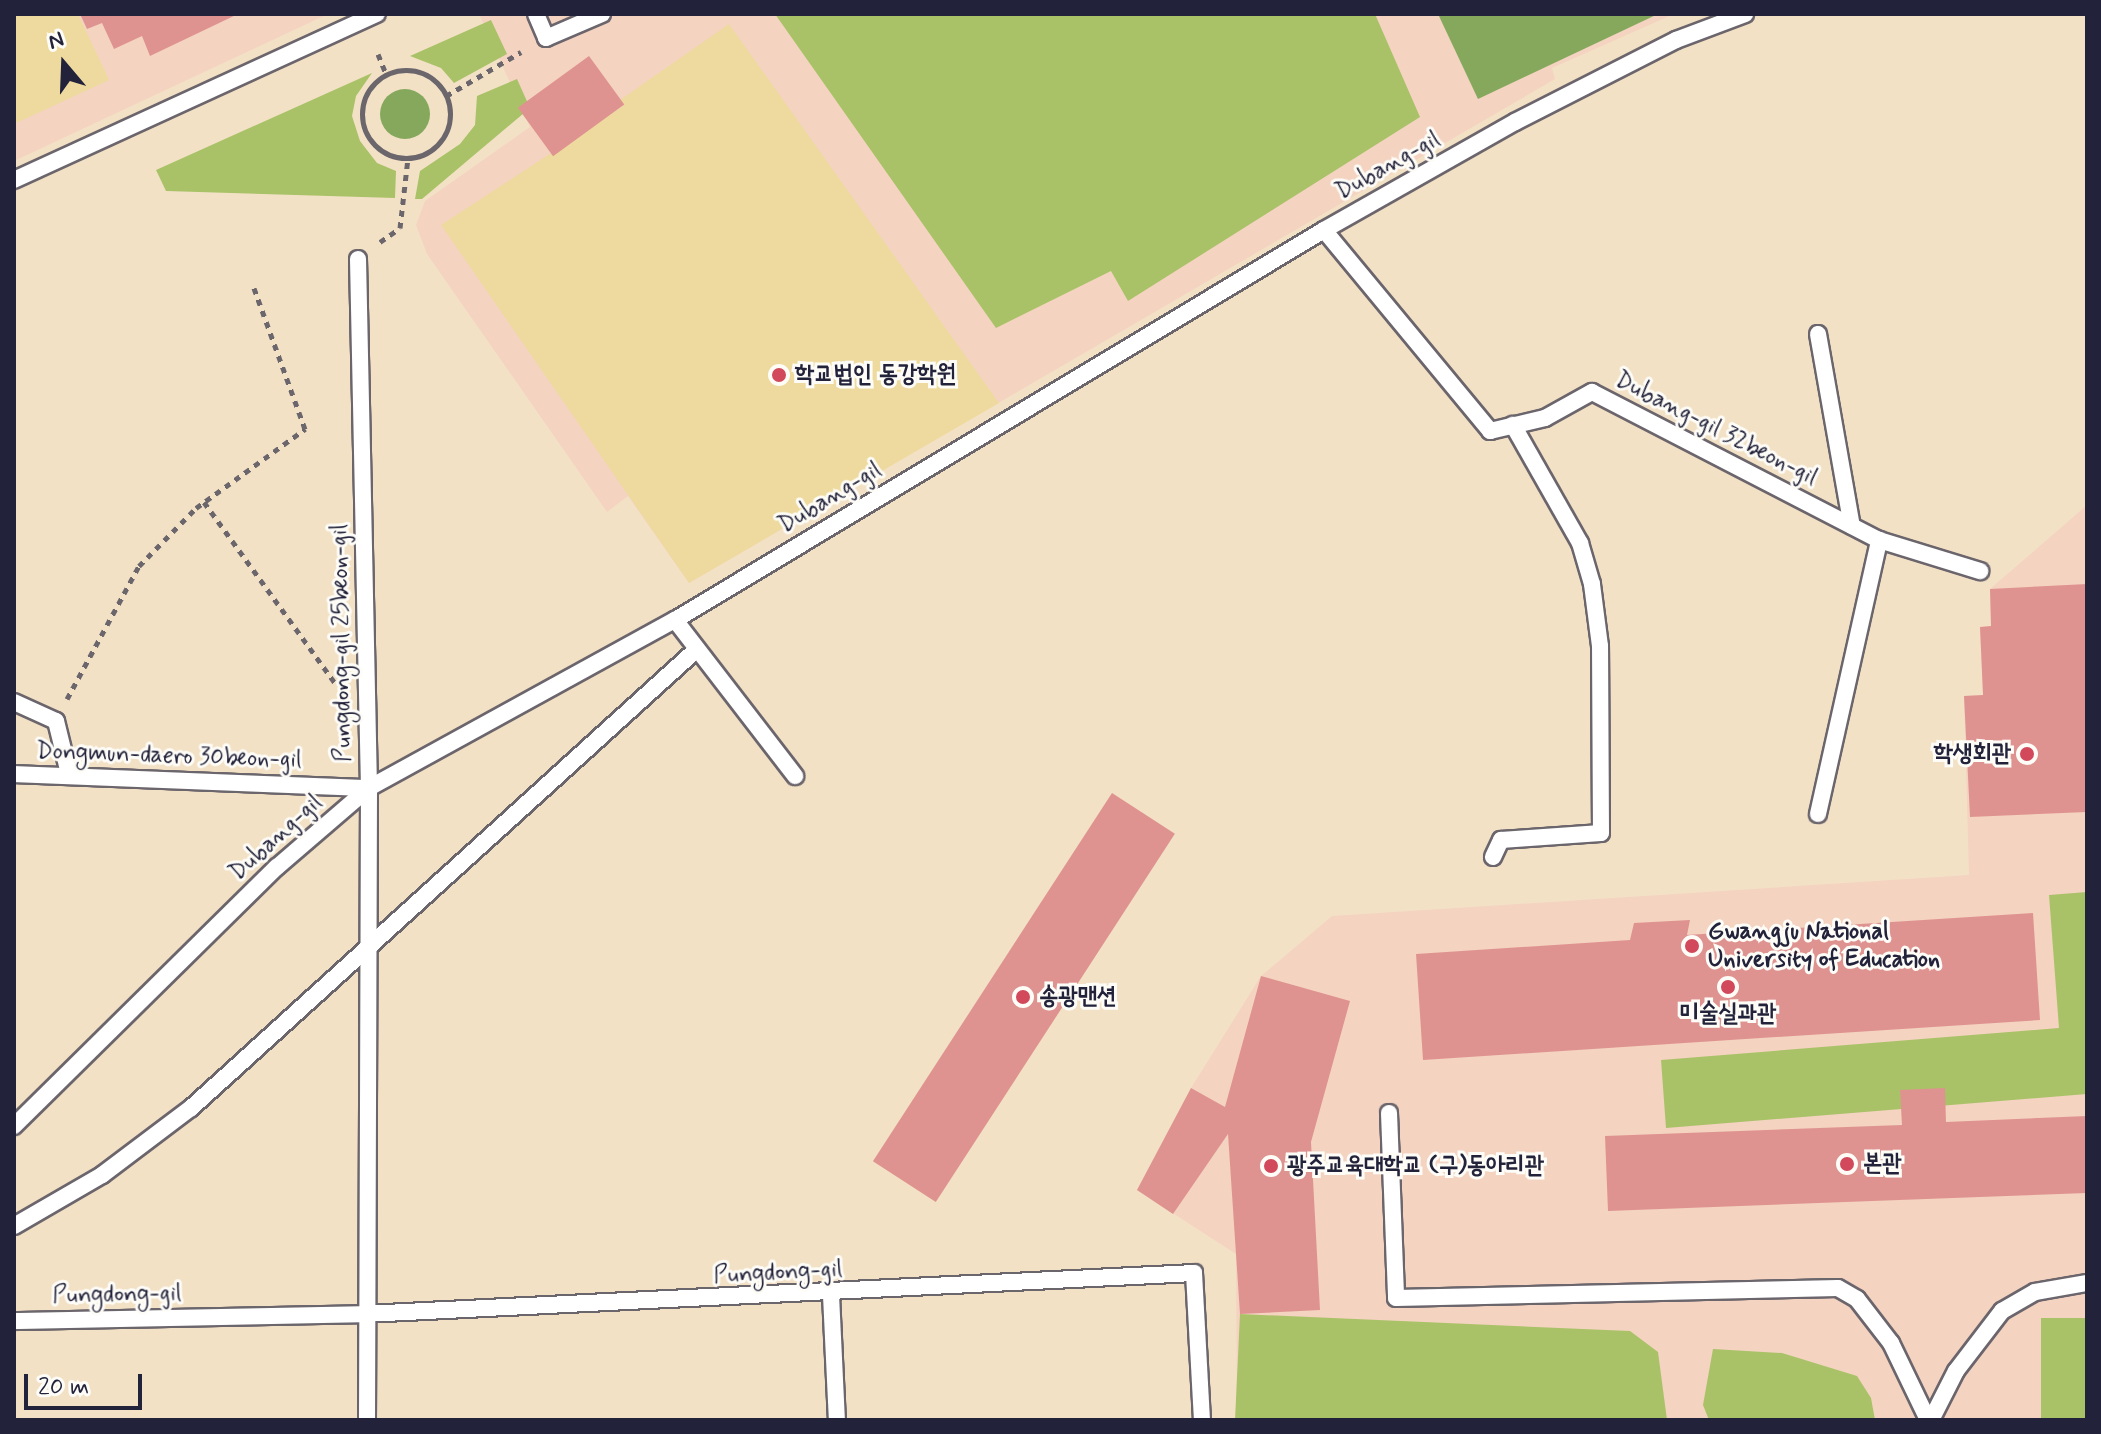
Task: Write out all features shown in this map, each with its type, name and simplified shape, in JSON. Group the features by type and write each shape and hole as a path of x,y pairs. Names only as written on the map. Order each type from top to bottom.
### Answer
{"lane":[{"path":"14,180 377,14"},
{"path":"536,14 546,38 602,14"},
{"name":"Dubang-gil","path":"14,1126 277,867 369,788 675,620 1324,230 1676,40 1745,14"},
{"name":"Dubang-gil 32beon-gil","path":"1324,230 1490,431 1545,418 1592,392 1879,540 1980,571"},
{"name":"Pungdong-gil 25beon-gil","path":"358,259 369,788 365,1314"},
{"name":"Dubang-gil 32beon-gil","path":"1818,334 1852,526"},
{"path":"1493,857 1501,840 1601,833 1600,646 1592,584 1580,543 1513,425"},
{"path":"1818,814 1879,540"},
{"path":"675,620 795,776"},
{"path":"14,1226 102,1175 191,1108 367,953 697,649"},
{"path":"14,702 56,721 69,774"},
{"name":"Dongmun-daero 30beon-gil","path":"14,774 369,788"},
{"path":"1389,1113 1396,1298 1838,1288 1857,1299 1891,1343 1930,1420"},
{"name":"Pungdong-gil","path":"14,1321 365,1314 831,1295 1194,1273 1202,1420"},
{"path":"1930,1420 1956,1371 2002,1311 2035,1292 2087,1283"},
{"path":"831,1295 837,1420"},
{"path":"365,1314 367,1420"}],"path":[{"path":"446,96 546,38"},
{"path":"378,54 386,74"},
{"path":"414,70 439,84 446,96 449,124 444,137 422,155 408,158 379,150 363,125 366,95 386,74 414,70"},
{"path":"383,240 400,228 408,158"},
{"path":"56,721 139,566 204,502 305,429 254,288"},
{"path":"204,502 348,701 368,707"}],"shaded area":[{"path":"14,14 328,14 14,161"},
{"name":"학교법인 동강학원","path":"479,14 1674,14 1552,68 1555,79 689,583 628,496 607,512 427,254 416,225 425,201 530,127"},
{"name":"Gwangju National University of Education","path":"2087,505 2087,1420 1237,1420 1236,1254 1137,1190 1191,1088 1261,976 1332,916 1969,875 1964,696 1983,695 1980,627 1991,626 1990,589"}],"green space":[{"path":"775,14 1375,14 1420,117 1128,301 1111,271 996,328"},
{"path":"1438,14 1658,14 1478,99"},
{"path":"491,20 507,54 454,83 441,68 410,56"},
{"path":"372,73 356,96 352,116 360,141 377,163 396,171 395,198 166,191 156,170"},
{"path":"517,79 530,108 422,199 415,199 420,171 460,144 475,125 477,96"},
{"path":"405,89 423,96 430,114 423,132 405,139 387,132 380,114 387,96"},
{"path":"2087,892 2087,1094 1666,1128 1661,1060 2059,1028 2049,895"},
{"path":"1240,1314 1630,1331 1658,1352 1667,1420 1235,1420"},
{"path":"2041,1318 2087,1318 2087,1420 2041,1420"},
{"path":"1713,1349 1782,1353 1857,1376 1871,1398 1875,1420 1709,1420 1703,1405"}],"sand":[{"path":"14,14 78,14 109,80 14,124"},
{"path":"729,24 999,403 689,583 441,225 623,106 620,100"}],"building":[{"path":"80,14 238,14 150,56 142,36 114,49 102,23 87,29"},
{"path":"589,56 624,105 553,156 518,108"},
{"name":"학생회관","path":"2087,584 2087,812 1970,817 1964,696 1983,695 1980,627 1991,626 1990,589"},
{"name":"송광맨션","path":"1112,793 1175,834 936,1202 873,1161"},
{"name":"미술실과관","path":"2033,913 2040,1020 1423,1060 1416,954 1630,940 1634,923 1690,920 1687,935"},
{"name":"광주교육대학교 (구)동아리관","path":"1261,976 1350,1001 1311,1142 1320,1310 1240,1314 1228,1134 1173,1214 1137,1190 1191,1088 1225,1107"},
{"name":"본관","path":"1945,1088 1946,1122 2087,1116 2087,1193 1608,1211 1605,1136 1902,1125 1900,1090"}],"place":[{"name":"학교법인 동강학원","path":"779,375"},
{"name":"학생회관","path":"2027,754"},
{"name":"Gwangju National University of Education","path":"1692,946"},
{"name":"미술실과관","path":"1728,987"},
{"name":"송광맨션","path":"1023,997"},
{"name":"본관","path":"1847,1164"},
{"name":"광주교육대학교 (구)동아리관","path":"1271,1166"}]}
